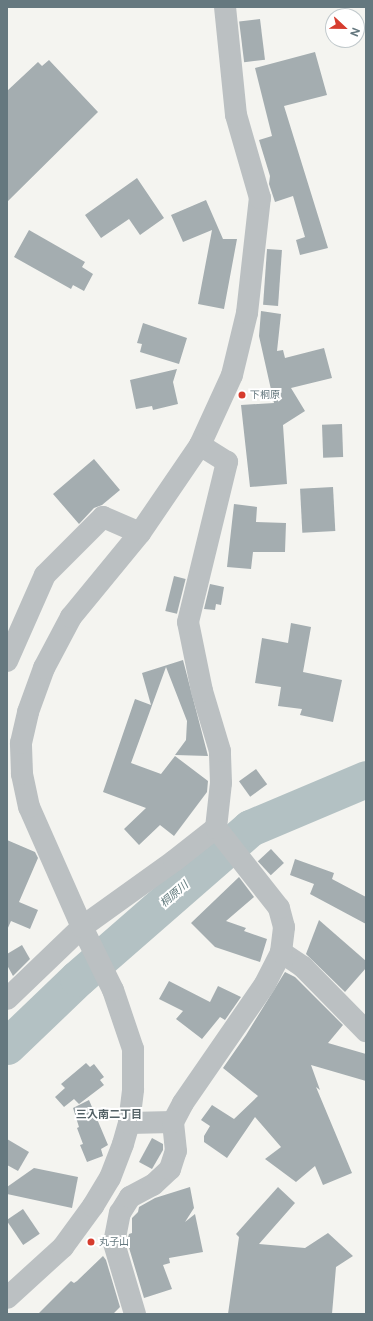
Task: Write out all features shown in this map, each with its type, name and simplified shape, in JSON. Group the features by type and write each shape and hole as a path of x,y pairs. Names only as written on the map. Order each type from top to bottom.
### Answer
{"street":[{"path":"7,1298 63,1247 93,1206 110,1178 129,1123 133,1049 113,990 85,932 29,807 22,774 21,743 28,712 44,668 70,617 140,533 200,445 234,367 246,313 260,198 236,114 225,7"},
{"path":"136,1314 114,1243 120,1214 130,1197 153,1185 170,1169 176,1151 172,1122 183,1103 265,984 281,952 284,927 279,908 246,870 217,831 221,783 220,751 202,691 188,622 227,462 200,445"},
{"path":"7,662 44,575 103,517 140,533"},
{"path":"7,999 85,932 174,861 217,831"},
{"path":"281,952 303,967 366,1031"},
{"path":"129,1123 172,1122"}],"building":[{"path":"260,19 265,60 244,62 239,22"},
{"path":"315,52 327,95 284,106 328,248 300,255 296,240 305,237 293,196 275,202 269,184 270,176 259,140 272,136 255,68"},
{"path":"49,60 98,112 7,202 7,91 38,62 42,66"},
{"path":"137,178 164,218 140,235 129,219 101,238 85,215"},
{"path":"206,200 223,239 237,239 224,309 198,304 212,230 183,242 171,215"},
{"path":"29,230 85,262 82,267 93,274 84,291 73,285 71,289 14,257"},
{"path":"267,249 282,250 278,306 263,305"},
{"path":"261,311 281,314 277,351 283,350 285,358 324,348 332,378 291,388 305,411 283,425 287,484 250,487 241,405 274,403 259,336"},
{"path":"143,323 187,338 179,364 140,352 142,344 137,343"},
{"path":"177,369 173,382 178,404 153,410 152,406 136,409 130,380"},
{"path":"342,424 343,457 323,458 322,425"},
{"path":"94,459 120,490 102,505 94,508 79,524 53,494"},
{"path":"333,487 335,531 302,533 300,489"},
{"path":"234,504 257,507 256,522 286,523 285,552 253,552 251,569 227,567"},
{"path":"174,576 186,579 177,614 165,611"},
{"path":"210,584 224,587 221,605 216,604 215,610 204,609"},
{"path":"291,623 311,627 303,672 342,680 333,722 300,715 302,709 278,706 281,687 255,683 262,638 288,643"},
{"path":"183,660 208,756 175,755 186,740 187,721 166,667 131,763 161,774 175,756 208,781 207,792 174,836 160,825 139,845 124,829 146,808 103,792 135,699 151,705 142,673"},
{"path":"256,769 267,784 250,797 239,781"},
{"path":"7,840 35,852 38,858 19,902 38,910 30,929 11,921 7,930"},
{"path":"271,849 284,863 271,875 258,861"},
{"path":"295,859 334,873 332,879 366,897 366,924 310,894 314,884 290,875"},
{"path":"239,877 254,897 226,921 246,928 244,931 267,939 260,962 215,947 191,923"},
{"path":"319,920 366,961 366,968 345,992 306,954"},
{"path":"22,945 30,959 13,976 7,965 7,954"},
{"path":"285,972 295,977 343,1025 328,1043 366,1054 366,1081 311,1065 320,1090 316,1087 352,1173 323,1185 315,1166 296,1182 265,1159 281,1147 255,1117 227,1158 204,1142 204,1136 210,1126 201,1120 212,1105 234,1119 258,1096 223,1068 246,1035"},
{"path":"169,981 210,1002 218,986 241,997 225,1020 220,1017 202,1039 176,1019 183,1011 159,999"},
{"path":"86,1063 90,1067 94,1064 104,1077 100,1080 104,1085 79,1104 74,1099 64,1107 55,1097 65,1088 61,1084"},
{"path":"89,1100 108,1145 101,1149 103,1156 87,1162 80,1145 83,1144 77,1128 79,1127 73,1108"},
{"path":"152,1138 163,1144 163,1150 152,1169 139,1162"},
{"path":"7,1139 29,1152 18,1171 7,1165"},
{"path":"34,1168 78,1177 72,1208 7,1194 7,1187"},
{"path":"190,1187 194,1208 185,1222 195,1214 203,1252 169,1258 170,1263 163,1265 172,1289 144,1298 127,1241 129,1234 132,1233 132,1218 138,1212 139,1207 155,1198"},
{"path":"278,1187 295,1203 259,1244 305,1248 328,1233 353,1256 336,1267 332,1314 228,1314 239,1237 236,1234"},
{"path":"23,1209 40,1234 23,1245 7,1221"},
{"path":"103,1256 106,1260 120,1307 113,1314 38,1314 71,1281 74,1283 77,1281"}],"waterway":[{"name":"桐原川","path":"7,1046 78,978 250,828 366,779"}],"place":[{"name":"下桐原","path":"242,395"},
{"name":"丸子山","path":"91,1242"}],"district":[{"name":"三入南二丁目","path":"109,1114"}]}
